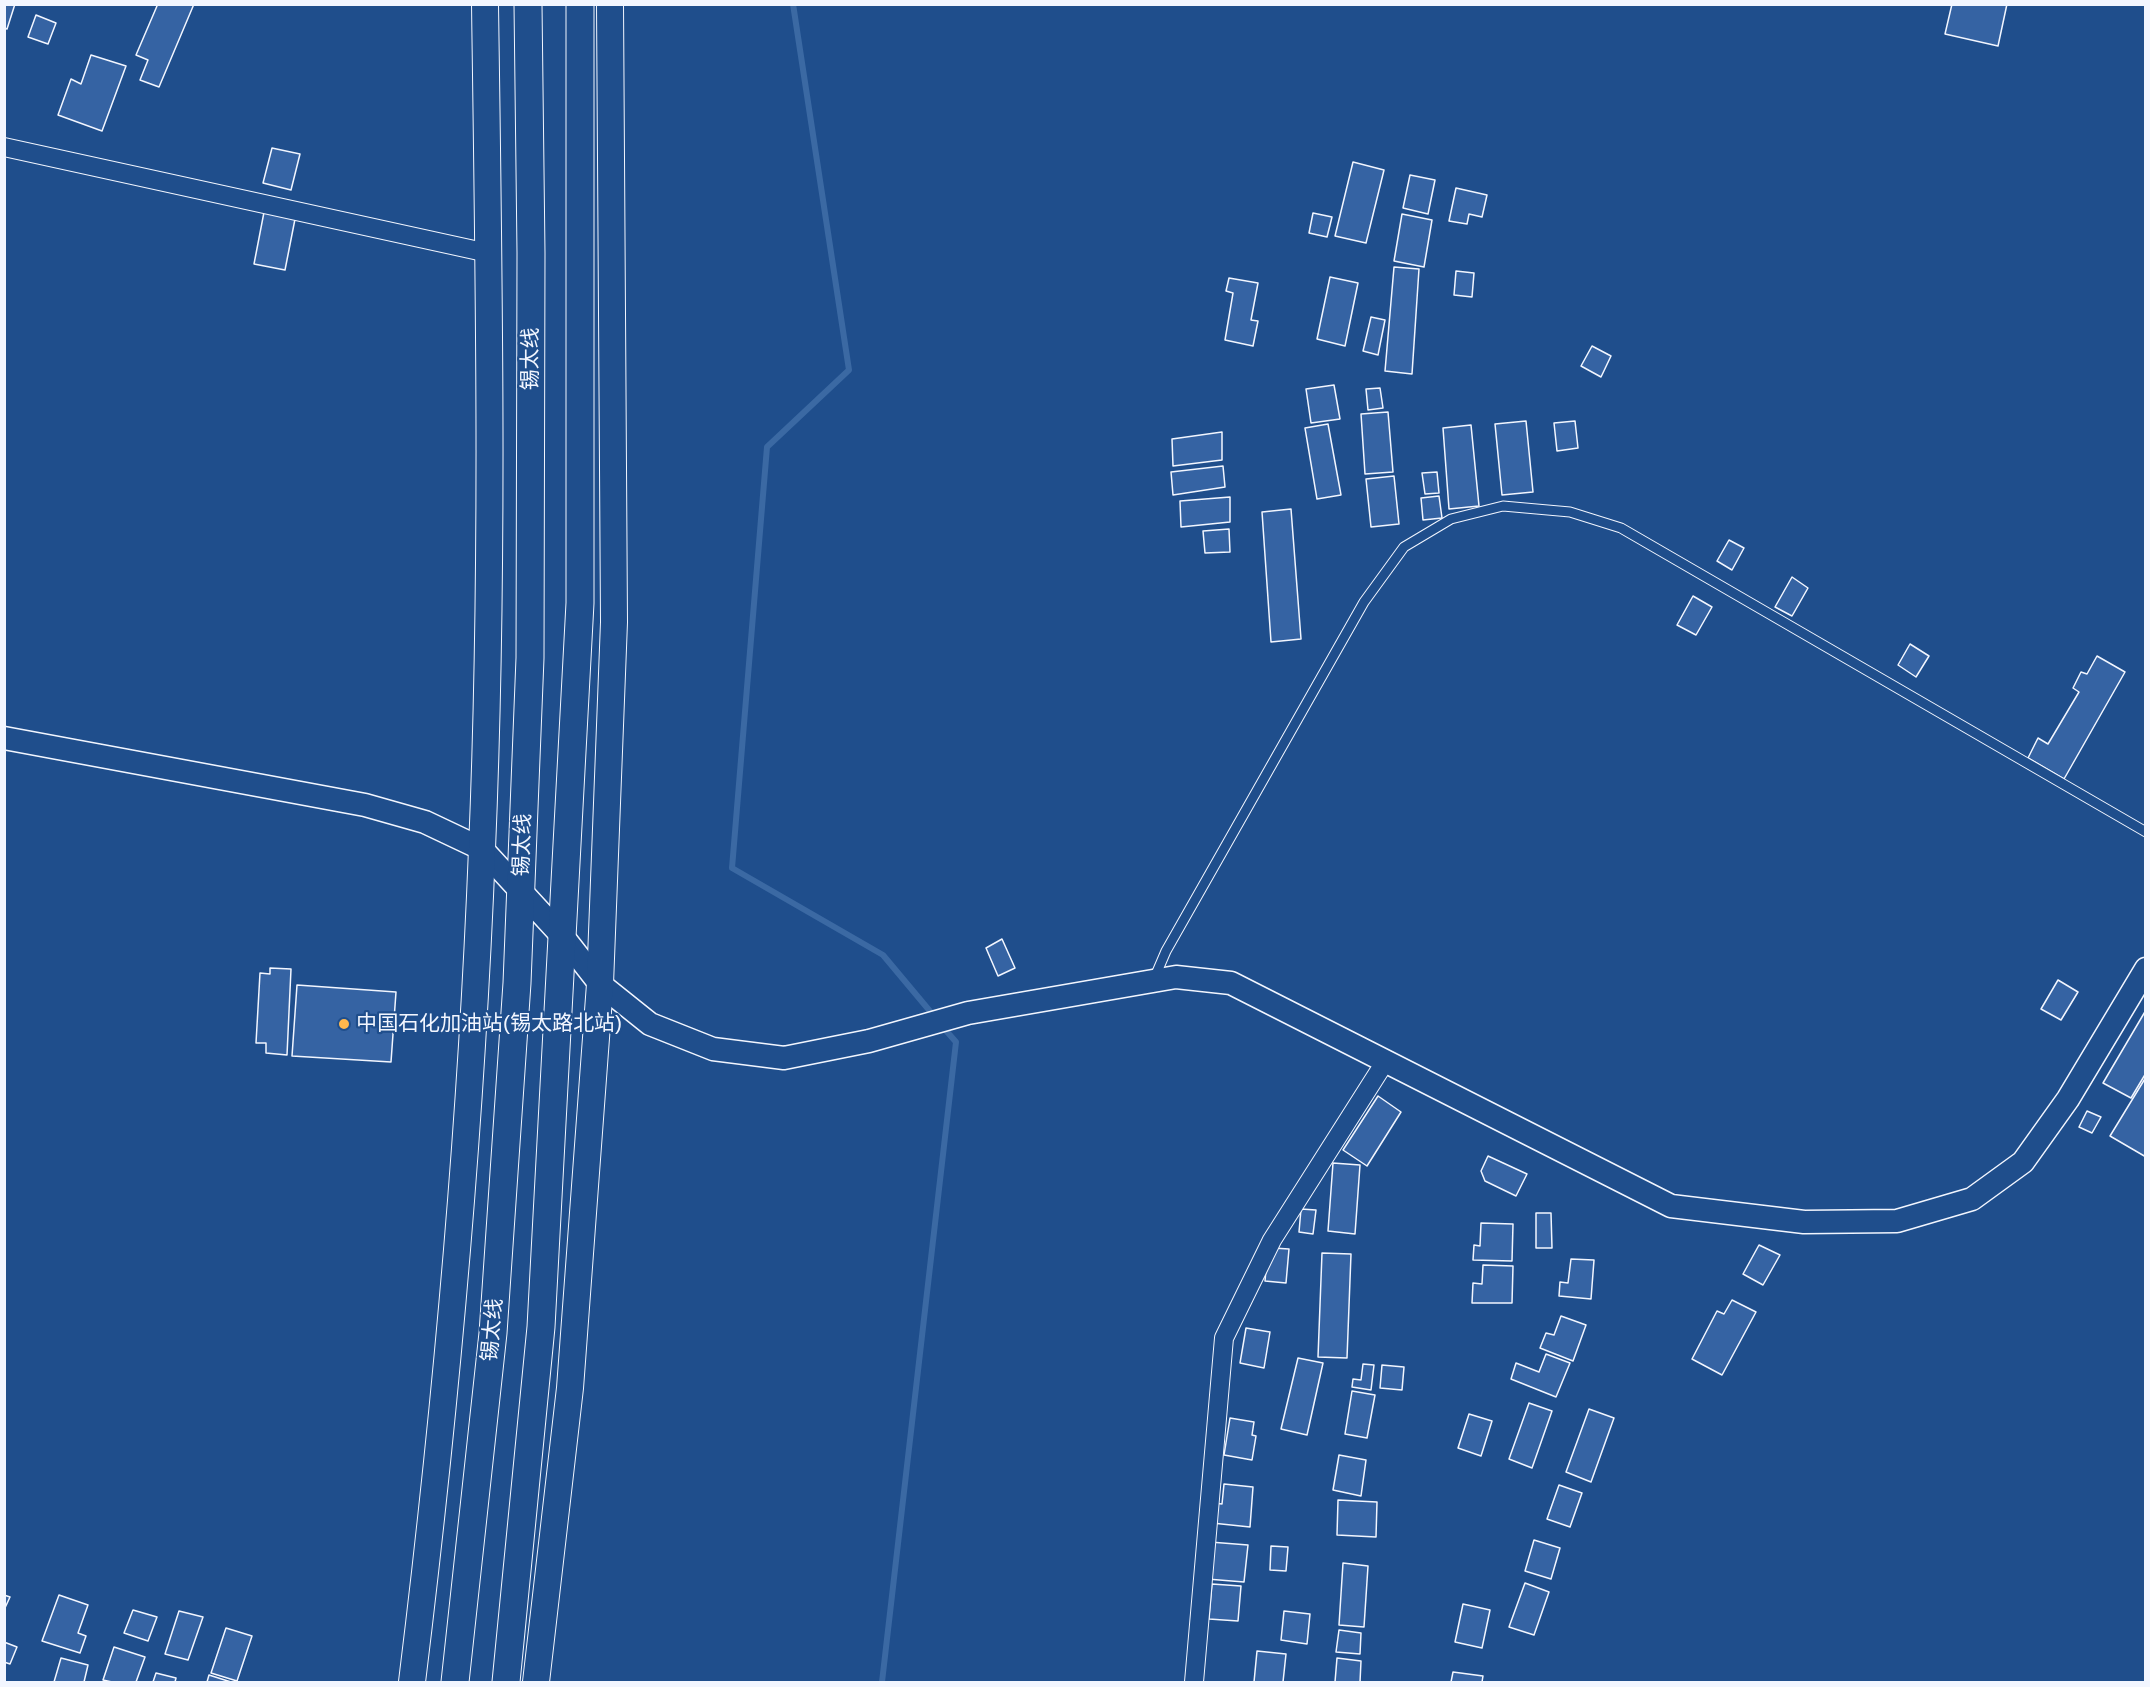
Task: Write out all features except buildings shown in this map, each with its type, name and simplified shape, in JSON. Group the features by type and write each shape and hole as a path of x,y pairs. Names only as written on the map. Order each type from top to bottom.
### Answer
{"main road":[{"path":"412,1683 451,1329 482,849 488,657 489,253 485,4"},
{"name":"锡太线","path":"455,1683 493,1333 517,983 530,658 531,253 528,4"},
{"path":"506,1683 541,1327 564,938 580,603 580,4"},
{"path":"536,1683 570,1388 600,984 614,622 610,4"}],"street":[{"path":"4,147 489,253"},
{"path":"4,738 365,805 425,822 482,849 564,938 600,984 650,1024 713,1049 784,1058 869,1041 968,1012 1176,977 1231,983 1671,1206 1804,1222 1897,1221 1972,1199 2023,1162 2068,1099 2145,969"},
{"path":"1194,1683 1224,1338 1272,1240 1385,1062"}],"lane":[{"path":"1153,982 1166,951 1364,602 1404,547 1451,519 1503,506 1570,512 1621,528 2145,832"}],"waterway":[{"path":"793,4 849,370 767,447 732,868 883,955 934,1016"},
{"path":"882,1682 956,1042 942,1026"}],"place":[{"name":"中国石化加油站(锡太路北站)","path":"344,1024"}]}
